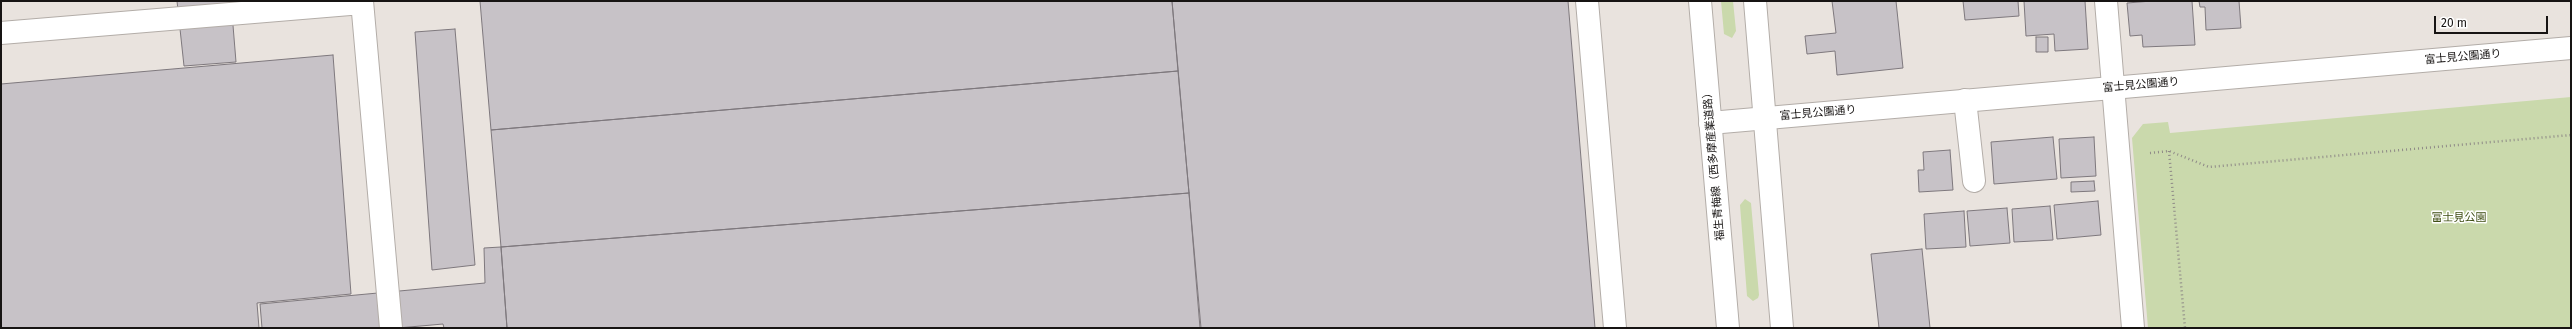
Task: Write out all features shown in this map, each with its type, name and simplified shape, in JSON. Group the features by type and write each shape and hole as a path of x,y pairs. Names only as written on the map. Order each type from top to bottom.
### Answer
{"street":[{"path":"1588,1 1615,328"},
{"name":"福生青梅線（西多摩産業道路）","path":"1700,1 1728,328"},
{"path":"1755,1 1782,328"},
{"path":"2106,1 2133,328"},
{"path":"1,33 362,2 391,328"},
{"name":"富士見公園通り","path":"1710,123 2571,48"},
{"path":"1964,100 1974,181"}],"path":[{"path":"2185,328 2169,152 2209,167 2571,135"}],"green space":[{"path":"1721,1 1733,1 1736,31 1732,38 1724,34"},
{"name":"富士見公園","path":"2571,97 2571,328 2148,328 2132,138 2143,124 2168,122 2170,133"},
{"path":"1745,199 1751,203 1759,295 1758,298 1753,301 1747,296 1740,205"}],"building":[{"path":"177,1 231,1 236,62 184,66"},
{"path":"480,1 1172,1 1178,71 491,130"},
{"path":"1172,1 1568,1 1595,328 1201,328"},
{"path":"1832,1 1896,1 1903,68 1837,75 1835,51 1807,54 1805,36 1836,33"},
{"path":"1963,1 2018,1 2019,16 1965,20"},
{"path":"2024,1 2085,1 2088,49 2055,51 2054,34 2026,36"},
{"path":"2152,1 2192,1 2195,45 2143,47 2142,35 2130,36 2127,3"},
{"path":"2199,1 2239,1 2241,28 2206,30 2205,7 2200,7"},
{"path":"455,29 475,265 432,270 415,32"},
{"path":"2036,37 2048,37 2048,52 2036,52"},
{"path":"333,55 351,294 257,303 259,328 1,328 1,84"},
{"path":"1178,71 1189,193 501,247 491,130"},
{"path":"2053,137 2057,179 1994,184 1991,142"},
{"path":"2094,137 2096,176 2061,178 2059,139"},
{"path":"1950,150 1953,190 1919,192 1918,170 1924,170 1923,152"},
{"path":"2094,181 2095,191 2071,192 2071,182"},
{"path":"1189,193 1200,328 507,328 501,247"},
{"path":"2098,201 2101,235 2057,239 2054,205"},
{"path":"2050,206 2053,240 2014,242 2012,209"},
{"path":"2007,208 2010,243 1970,246 1967,211"},
{"path":"1964,211 1966,247 1926,249 1924,214"},
{"path":"501,247 507,328 444,328 443,324 398,328 262,328 260,304 485,283 484,248"},
{"path":"1922,249 1930,328 1879,328 1871,254"}]}
